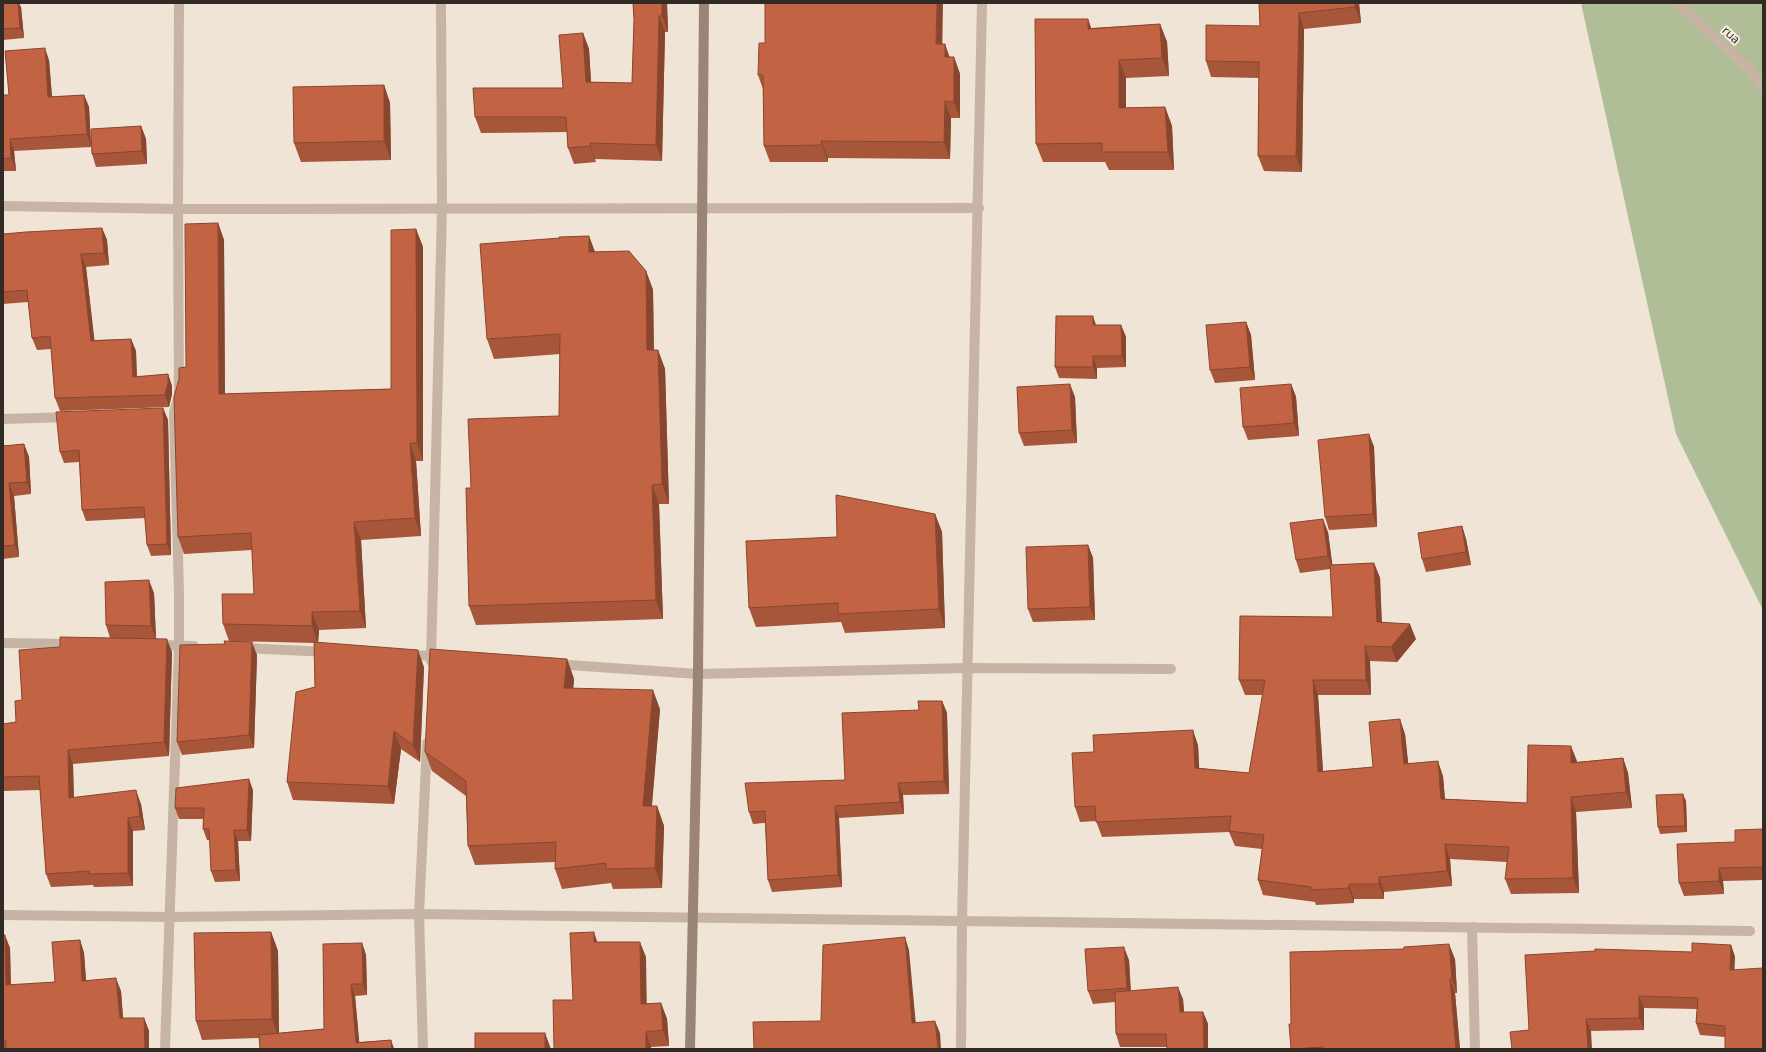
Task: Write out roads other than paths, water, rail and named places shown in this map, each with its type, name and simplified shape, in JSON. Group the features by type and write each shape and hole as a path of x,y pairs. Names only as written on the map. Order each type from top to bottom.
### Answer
{"main road":[{"path":"690,1049 698,674 704,3"}],"street":[{"path":"165,1049 179,646 179,593 170,413 179,395 179,3"},
{"path":"430,671 442,208 441,3"},
{"path":"961,1049 962,921 969,668 982,3"},
{"name":"rua","path":"1678,3 1752,72 1763,88"},
{"path":"3,206 178,209 979,208"},
{"path":"3,420 81,417"},
{"path":"3,643 83,644"},
{"path":"147,645 202,647"},
{"path":"234,648 337,652"},
{"path":"400,654 455,657"},
{"path":"541,663 698,674 969,668 1171,669"},
{"path":"424,1049 419,914 428,734"},
{"path":"3,915 170,918 419,914 1750,931"},
{"path":"1472,928 1475,1049"}]}
